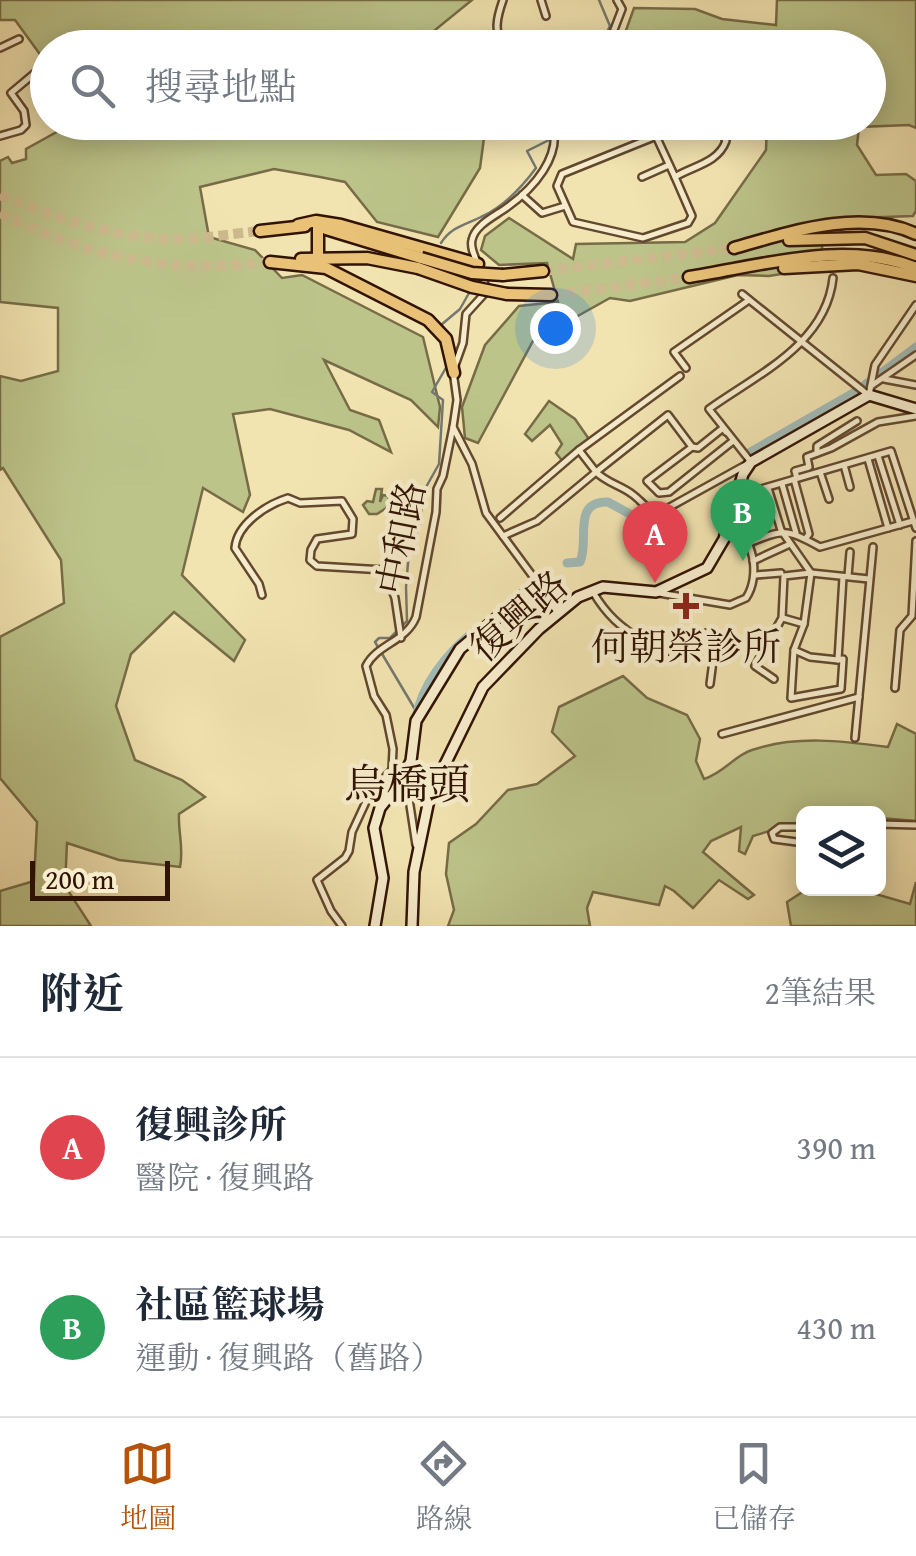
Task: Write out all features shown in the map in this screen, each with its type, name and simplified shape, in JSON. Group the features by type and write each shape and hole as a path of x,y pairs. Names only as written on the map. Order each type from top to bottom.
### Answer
{"main road":[{"path":"260,231 316,221 341,224 478,264"},
{"path":"916,234 882,222 853,223 788,233 734,248 797,238 865,238 916,255"},
{"path":"298,225 318,227 420,263 461,284 510,294 550,294"},
{"path":"318,227 318,258"},
{"path":"460,257 472,249"},
{"path":"689,277 798,259 862,255 916,268"},
{"path":"453,364 442,332 428,320 326,268 270,262 383,259 472,273 543,271"},
{"path":"738,269 858,264 916,276"},
{"path":"507,275 510,294"}],"street":[{"path":"496,30 503,0"},
{"path":"541,0 546,16"},
{"path":"614,30 622,8 617,0"},
{"path":"0,48 20,38"},
{"path":"0,136 12,134 26,124 24,112 11,93 30,77"},
{"path":"472,249 473,237 484,223 522,195 552,156 555,140"},
{"path":"646,140 562,174 556,186 576,226 651,236 692,220 658,140"},
{"path":"675,177 722,152 725,140"},
{"path":"642,177 669,165"},
{"path":"522,195 542,213 565,206"},
{"name":"中和路","path":"472,249 487,289 466,314 453,364 454,428 475,470 486,513 535,586 559,611"},
{"path":"752,462 710,408 803,343 828,303 833,278"},
{"path":"742,294 870,390 916,412"},
{"path":"686,368 674,352 749,300"},
{"path":"870,390 875,364 916,305"},
{"path":"870,390 916,355"},
{"path":"500,518 580,450 680,376"},
{"path":"881,379 916,385"},
{"name":"復興路","path":"412,926 414,872 430,795 478,695 504,663 578,596 619,587 656,592 707,568 724,539 740,472 870,390"},
{"path":"805,539 809,534 795,470 808,467 807,456 878,422 916,412"},
{"path":"503,536 537,522 668,415 692,447 698,448 722,428 734,442 669,492 659,493 646,481 692,447"},
{"path":"817,454 817,446 857,421"},
{"name":"中和路","path":"392,770 393,749 386,715 374,696 366,666 401,627 412,626 448,439 454,428"},
{"path":"448,439 453,436 458,440"},
{"path":"580,450 604,480 659,514 740,472"},
{"path":"737,496 891,451 915,524 820,547 796,533 781,530 747,544"},
{"path":"878,456 900,525"},
{"path":"868,458 888,528"},
{"path":"844,465 850,486"},
{"path":"820,472 828,499"},
{"path":"782,484 796,533"},
{"path":"768,488 781,530 812,574 804,624 794,650 791,698 841,688 850,552"},
{"path":"262,594 236,552 238,536 277,501 288,498 300,504 342,502 352,519 352,534 317,539 310,560 316,566 384,570 401,627"},
{"path":"656,592 732,605 746,598 756,575 753,561 740,530 729,522"},
{"path":"894,688 900,630 912,616 916,540"},
{"path":"753,561 790,544"},
{"path":"856,738 873,547"},
{"path":"756,575 782,573"},
{"path":"774,679 754,666 782,618 784,576 869,578"},
{"path":"375,926 383,878 374,828 380,806 399,784 411,761 416,720 460,650 535,586"},
{"path":"592,590 617,626 633,633 661,656 684,636 707,633 714,661 710,684"},
{"path":"782,618 804,624"},
{"path":"794,650 840,659"},
{"path":"722,734 859,698"},
{"path":"342,926 330,911 317,880 345,858 371,791 392,770 411,804 414,841 420,853"},
{"path":"886,824 916,825"},
{"path":"796,827 780,827 772,833 781,842 796,843"}],"green space":[{"path":"0,0 472,0 435,30 30,30 30,41 15,20 0,20"},
{"path":"777,0 916,0 916,128 886,126 886,30 626,30 634,8 695,9 722,19 776,25"},
{"path":"42,140 484,140 480,168 438,237 377,222 345,182 274,169 200,187 209,237 255,250 282,278 302,275 423,337 440,407 438,427 411,400 324,360 350,410 379,420 391,452 349,430 270,409 233,414 250,495 243,512 203,488 182,575 245,640 234,661 174,612 131,654 116,706 135,760 182,780 205,797 179,814 180,867 119,860 67,843 65,886 91,926 0,926 0,891 34,881 37,822 0,778 0,637 64,603 61,560 3,468 0,470 0,376 21,381 58,371 58,308 0,302 0,161 8,157 12,163 26,159 26,149"},
{"path":"766,140 858,140 876,175 906,174 916,181 916,211 913,216 825,219 820,268 769,276 738,275 630,301 610,298 533,341 478,443 465,438 462,407 485,345 519,306 558,302 547,263 499,265 481,250 485,236 509,218 573,259 576,244 685,242 715,223 766,150"},
{"path":"549,401 575,419 591,442 564,463 556,453 562,444 550,425 532,441 525,434"},
{"path":"376,489 382,489 380,502 383,495 388,496 391,505 377,514 369,514 363,505 373,502"},
{"path":"623,676 647,698 687,715 700,739 696,761 704,779 746,752 785,742 837,741 888,747 897,724 916,734 916,821 886,819 886,806 796,806 796,823 753,836 745,854 739,851 741,827 711,841 703,852 754,895 748,899 719,880 693,908 665,886 659,905 593,892 587,908 590,926 448,926 454,910 446,874 449,843 476,824 508,790 537,784 575,756 552,732 559,707"},
{"path":"916,882 916,926 791,926 787,902 796,896 882,896 910,904"}],"waterway":[{"path":"599,0 610,26 608,30"},
{"path":"441,243 454,230 512,196 536,168 527,151 549,140"},
{"path":"441,325 460,309 469,293"},
{"path":"876,377 916,347"},
{"path":"416,711 375,642 390,638 407,621 409,551 422,519 421,496 439,464 443,400 432,392 447,366"},
{"path":"864,386 867,383"},
{"path":"749,453 857,391"},
{"path":"567,563 580,562 586,515 597,503 608,502 677,540"},
{"path":"416,719 423,694 436,671 472,633"}],"tunnel":[{"path":"0,195 69,220 142,237 190,239 260,231"},
{"path":"0,213 66,241 131,259 198,266 270,262"},
{"path":"543,271 734,248"},
{"path":"551,295 689,277"}],"place":[{"name":"社區籃球場","path":"743,561"},
{"name":"復興診所","path":"655,583"},
{"name":"何朝榮診所","path":"686,606"}],"district":[{"name":"烏橋頭","path":"407,784"}]}
